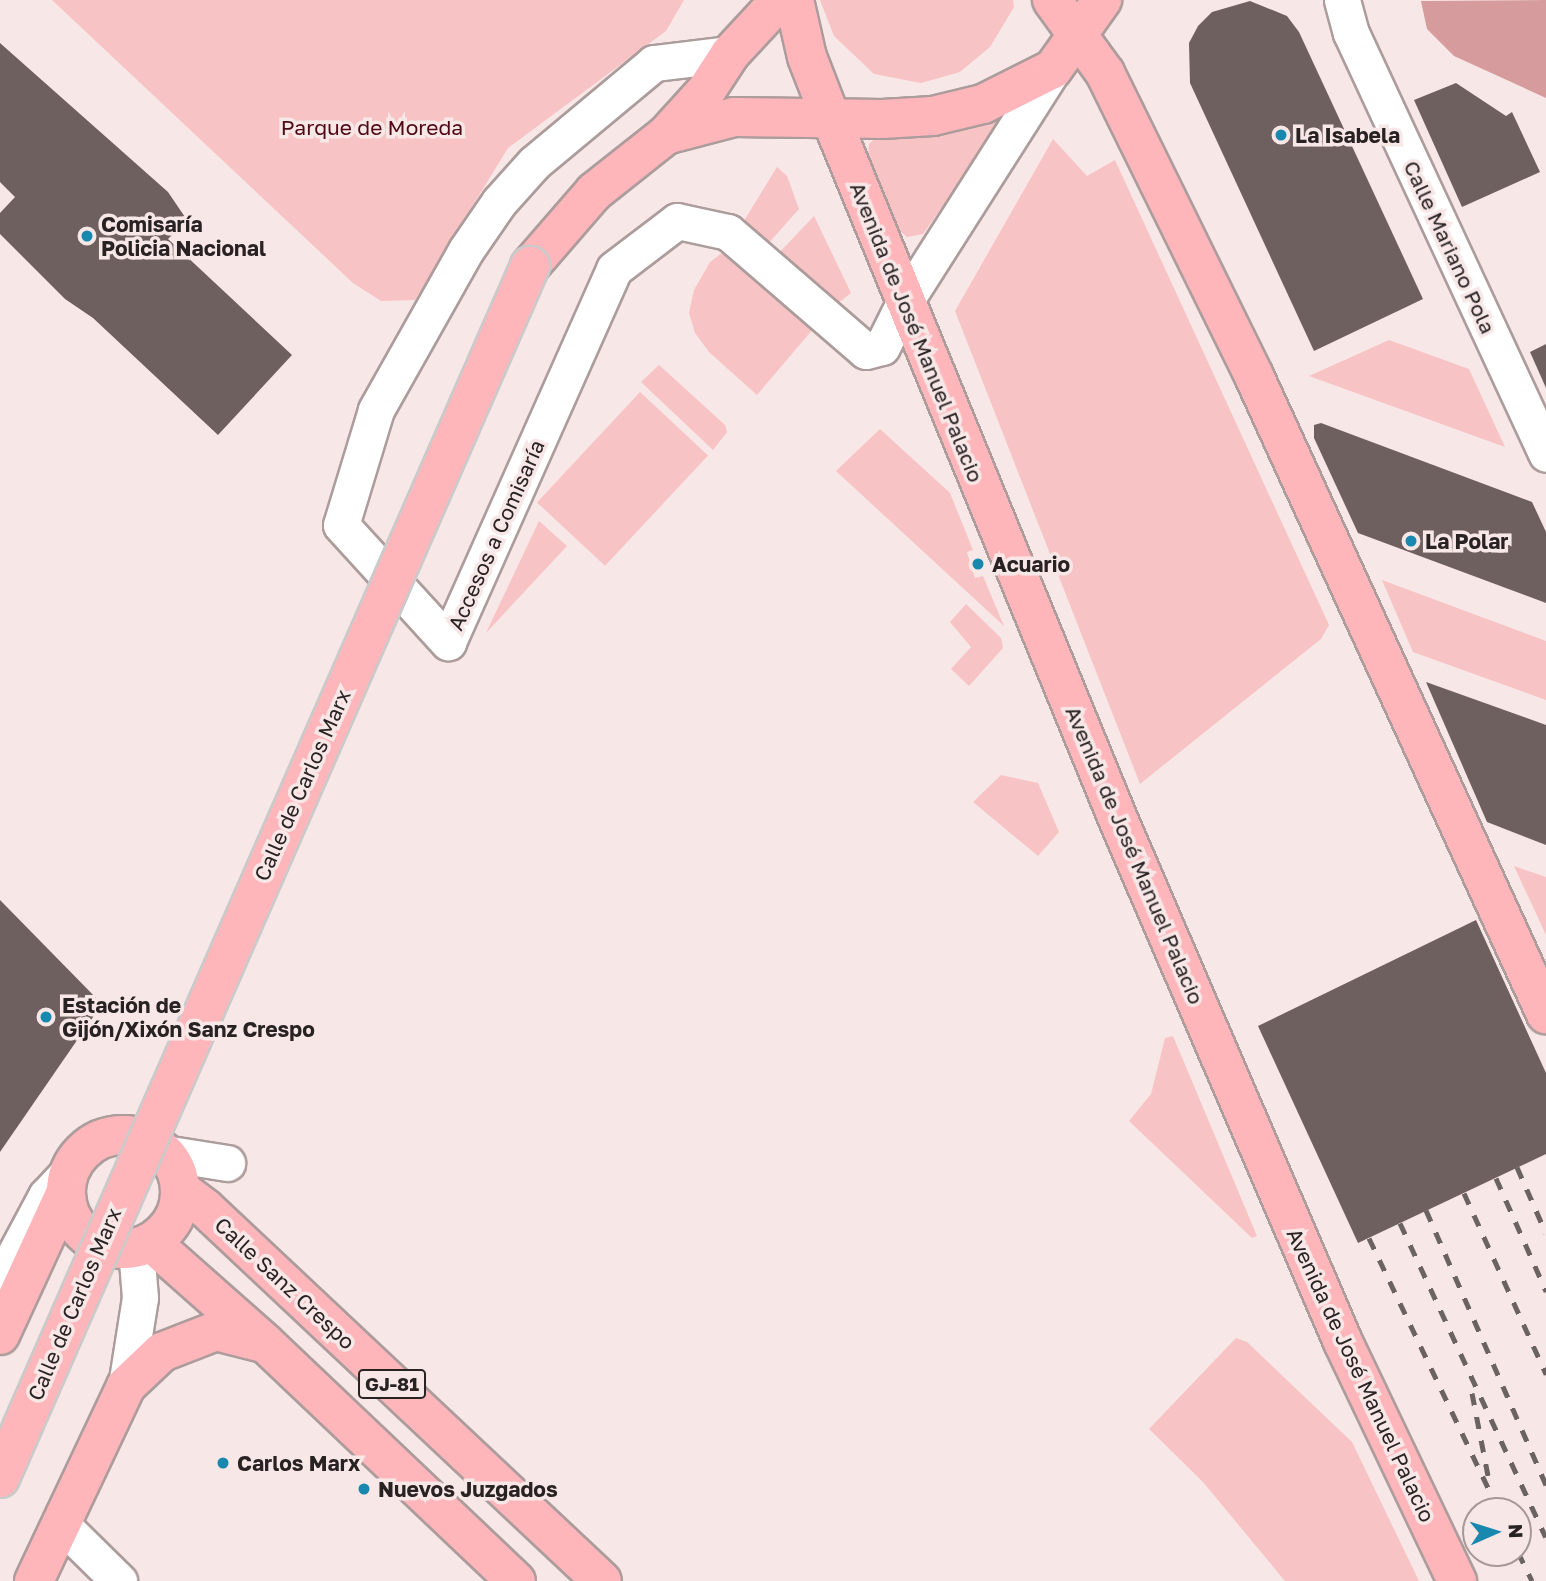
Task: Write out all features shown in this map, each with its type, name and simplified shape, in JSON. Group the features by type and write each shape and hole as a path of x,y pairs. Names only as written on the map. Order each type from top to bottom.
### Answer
{"main road":[{"name":"Calle de Carlos Marx","path":"0,1478 530,266 594,192 666,135 706,91 730,54 780,0"},
{"name":"Avenida de José Manuel Palacio","path":"794,0 807,57 832,121 904,303 1118,819 1337,1330 1457,1581"},
{"path":"1052,0 1077,30 1121,106 1254,376 1546,1014"},
{"path":"1053,69 1077,30 1102,0"},
{"name":"Calle de Carlos Marx","path":"666,135 734,117 832,121 933,116 983,104 1053,69"},
{"path":"0,1335 80,1153 99,1139 120,1134 142,1137 164,1153 175,1167 181,1190 176,1214 144,1245 102,1246 83,1234 70,1215 67,1183"},
{"name":"Calle Sanz Crespo","path":"181,1190 206,1209 602,1581"},
{"name":"GJ-81","path":"144,1245 265,1343 516,1581"},
{"path":"34,1581 126,1386 162,1352 216,1331 265,1343"}],"street":[{"name":"Calle Mariano Pola","path":"1342,0 1351,33 1544,442"},
{"name":"Accesos a Comisaría","path":"730,54 654,63 534,163 499,202 466,250 376,410 341,525 448,642 614,269 677,221 729,232 866,351 882,348 904,303"},
{"path":"904,303 1053,69"},
{"path":"164,1153 227,1163"},
{"path":"0,1282 46,1196 67,1183"},
{"path":"126,1386 140,1298 144,1245"},
{"path":"60,1523 119,1581"}],"green space":[{"name":"Parque de Moreda","path":"52,0 684,0 666,31 508,148 415,300 381,301 353,283"},
{"path":"820,0 1013,0 1014,7 990,47 960,72 921,83 874,74 834,36"},
{"path":"998,111 1006,116 923,234 907,237 895,227 868,156 869,144 880,134 933,136 976,124"},
{"path":"1053,139 1087,176 1115,160 1329,625 1321,639 1140,784 955,311"},
{"path":"777,167 787,176 799,209 766,246 742,224"},
{"path":"814,216 851,293 837,304 778,254"},
{"path":"726,250 819,322 757,395 709,352 695,333 689,313 694,290 710,262"},
{"path":"1389,340 1469,369 1505,447 1309,376"},
{"path":"659,365 725,425 727,432 713,450 641,382"},
{"path":"640,392 708,455 605,566 537,502"},
{"path":"880,429 950,493 973,550 967,552 975,578 983,576 1004,626 836,471"},
{"path":"539,521 567,546 486,633"},
{"path":"1382,580 1546,641 1546,700 1413,652"},
{"path":"966,604 1001,638 1003,648 969,686 951,669 971,647 950,622"},
{"path":"1001,775 1038,783 1059,832 1038,856 973,802"},
{"path":"1514,866 1546,877 1546,935"},
{"path":"1173,1036 1257,1236 1252,1238 1129,1121 1151,1094 1165,1038"},
{"path":"1236,1338 1247,1342 1352,1442 1419,1581 1285,1581 1203,1482 1149,1429"}],"shaded area":[{"path":"1546,0 1546,98 1454,56 1427,29 1421,1"}],"building":[{"name":"La Isabela","path":"1250,1 1287,16 1299,32 1423,299 1314,351 1190,83 1189,43 1198,26 1212,12"},
{"name":"Comisaría Policia Nacional","path":"0,43 168,192 187,220 168,239 292,355 218,435 93,318 65,299 0,234 0,213 15,197 0,182"},
{"path":"1456,83 1506,116 1512,112 1540,172 1462,207 1414,100"},
{"path":"1546,344 1546,388 1530,352"},
{"path":"1321,423 1532,502 1546,532 1546,603 1358,533 1314,438 1314,425"},
{"path":"1426,682 1546,725 1546,845 1487,822"},
{"name":"Estación de Gijón/Xixón Sanz Crespo","path":"0,900 102,1004 0,1152"},
{"path":"1476,920 1546,1073 1546,1154 1358,1243 1258,1026"}],"railway":[{"path":"1517,1167 1546,1233"},
{"path":"1496,1178 1546,1291"},
{"path":"1464,1193 1546,1374"},
{"path":"1426,1210 1546,1485"},
{"path":"1400,1223 1546,1537"},
{"path":"1369,1238 1492,1497"},
{"path":"1472,1393 1488,1475"},
{"path":"1525,1567 1532,1581"}],"place":[{"name":"La Isabela","path":"1281,135"},
{"name":"Comisaría Policia Nacional","path":"87,236"},
{"name":"La Polar","path":"1411,541"},
{"name":"Acuario","path":"978,564"},
{"name":"Estación de Gijón/Xixón Sanz Crespo","path":"46,1017"},
{"name":"Carlos Marx","path":"223,1463"},
{"name":"Nuevos Juzgados","path":"364,1489"}]}
